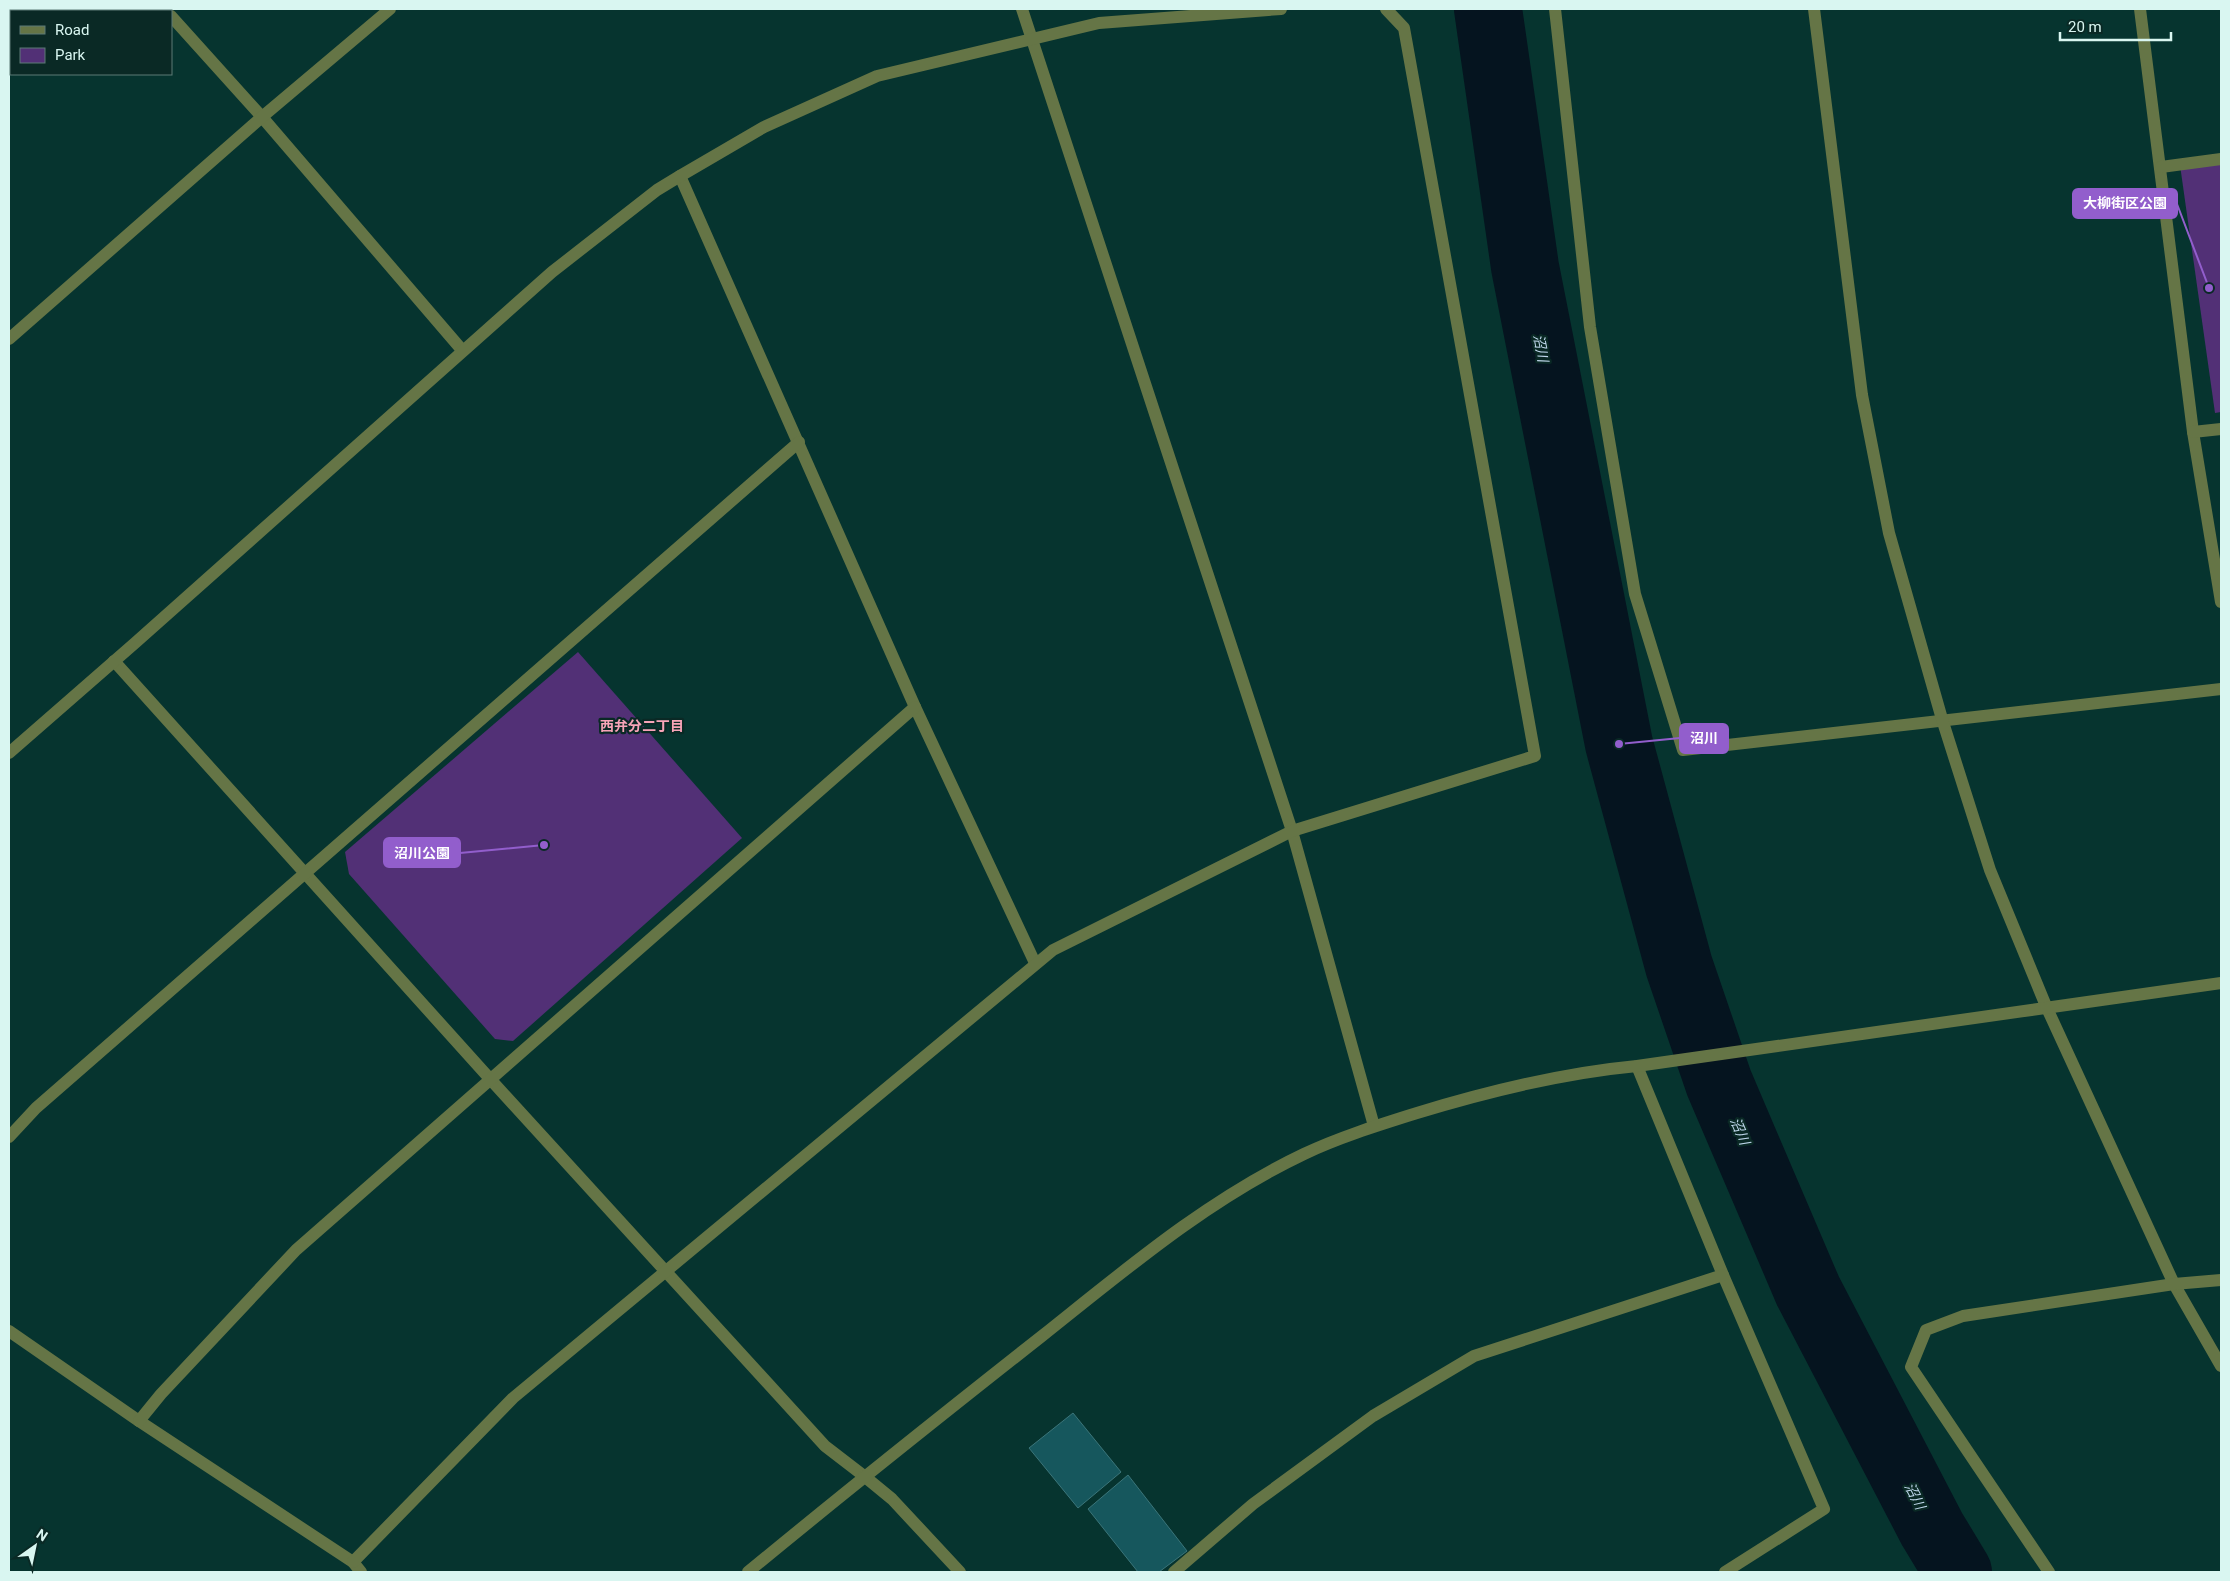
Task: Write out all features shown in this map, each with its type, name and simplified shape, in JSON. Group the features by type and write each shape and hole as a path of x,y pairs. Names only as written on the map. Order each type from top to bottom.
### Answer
{"street":[{"path":"9,339 262,117 390,9"},
{"path":"1022,9 1292,831 1374,1126"},
{"path":"9,753 552,272 657,190 680,176 764,128 877,76 1099,23 1281,9"},
{"path":"9,1331 139,1421 357,1567 513,1398 1053,950 1292,831 1535,756 1404,28 1386,9"},
{"path":"1554,9 1590,328 1635,594 1683,750 1942,719 2221,689"},
{"path":"1814,9 1862,395 1888,533 1942,719 1990,870 2046,1006 2174,1284 2221,1366"},
{"path":"2140,9 2193,432 2221,602"},
{"path":"172,17 262,117 462,350"},
{"path":"2161,167 2221,159"},
{"path":"680,176 915,707 1035,964"},
{"path":"2193,432 2221,429"},
{"path":"9,1137 36,1108 799,442"},
{"path":"114,660 491,1080 824,1446 892,1499 960,1572"},
{"path":"139,1421 296,1250 915,707"},
{"path":"748,1572 864,1476 1168,1236 1229,1195 1304,1154 1374,1126 1485,1094 1582,1071 1637,1066 2046,1006 2221,983"},
{"path":"1637,1066 1723,1275 1824,1509 1725,1572"},
{"path":"1174,1572 1253,1504 1373,1416 1474,1356 1723,1275"},
{"path":"2049,1572 1911,1367 1926,1330 1963,1316 2174,1284 2221,1280"}],"green space":[{"path":"2221,159 2221,412 2215,413 2180,165"},
{"path":"578,652 742,838 513,1041 495,1039 349,874 345,852"}],"building":[{"path":"1073,1413 1121,1472 1078,1508 1029,1448"},
{"path":"1128,1475 1187,1551 1159,1572 1138,1572 1088,1509"}],"waterway":[{"name":"沼川","path":"1488,9 1525,267 1619,744 1679,966 1719,1083 1808,1291 1932,1529 1958,1572"}],"place":[{"name":"大柳街区公園","path":"2209,288"},
{"name":"沼川","path":"1619,744"},
{"name":"沼川公園","path":"544,845"}],"district":[{"name":"西弁分二丁目","path":"642,726"}]}
